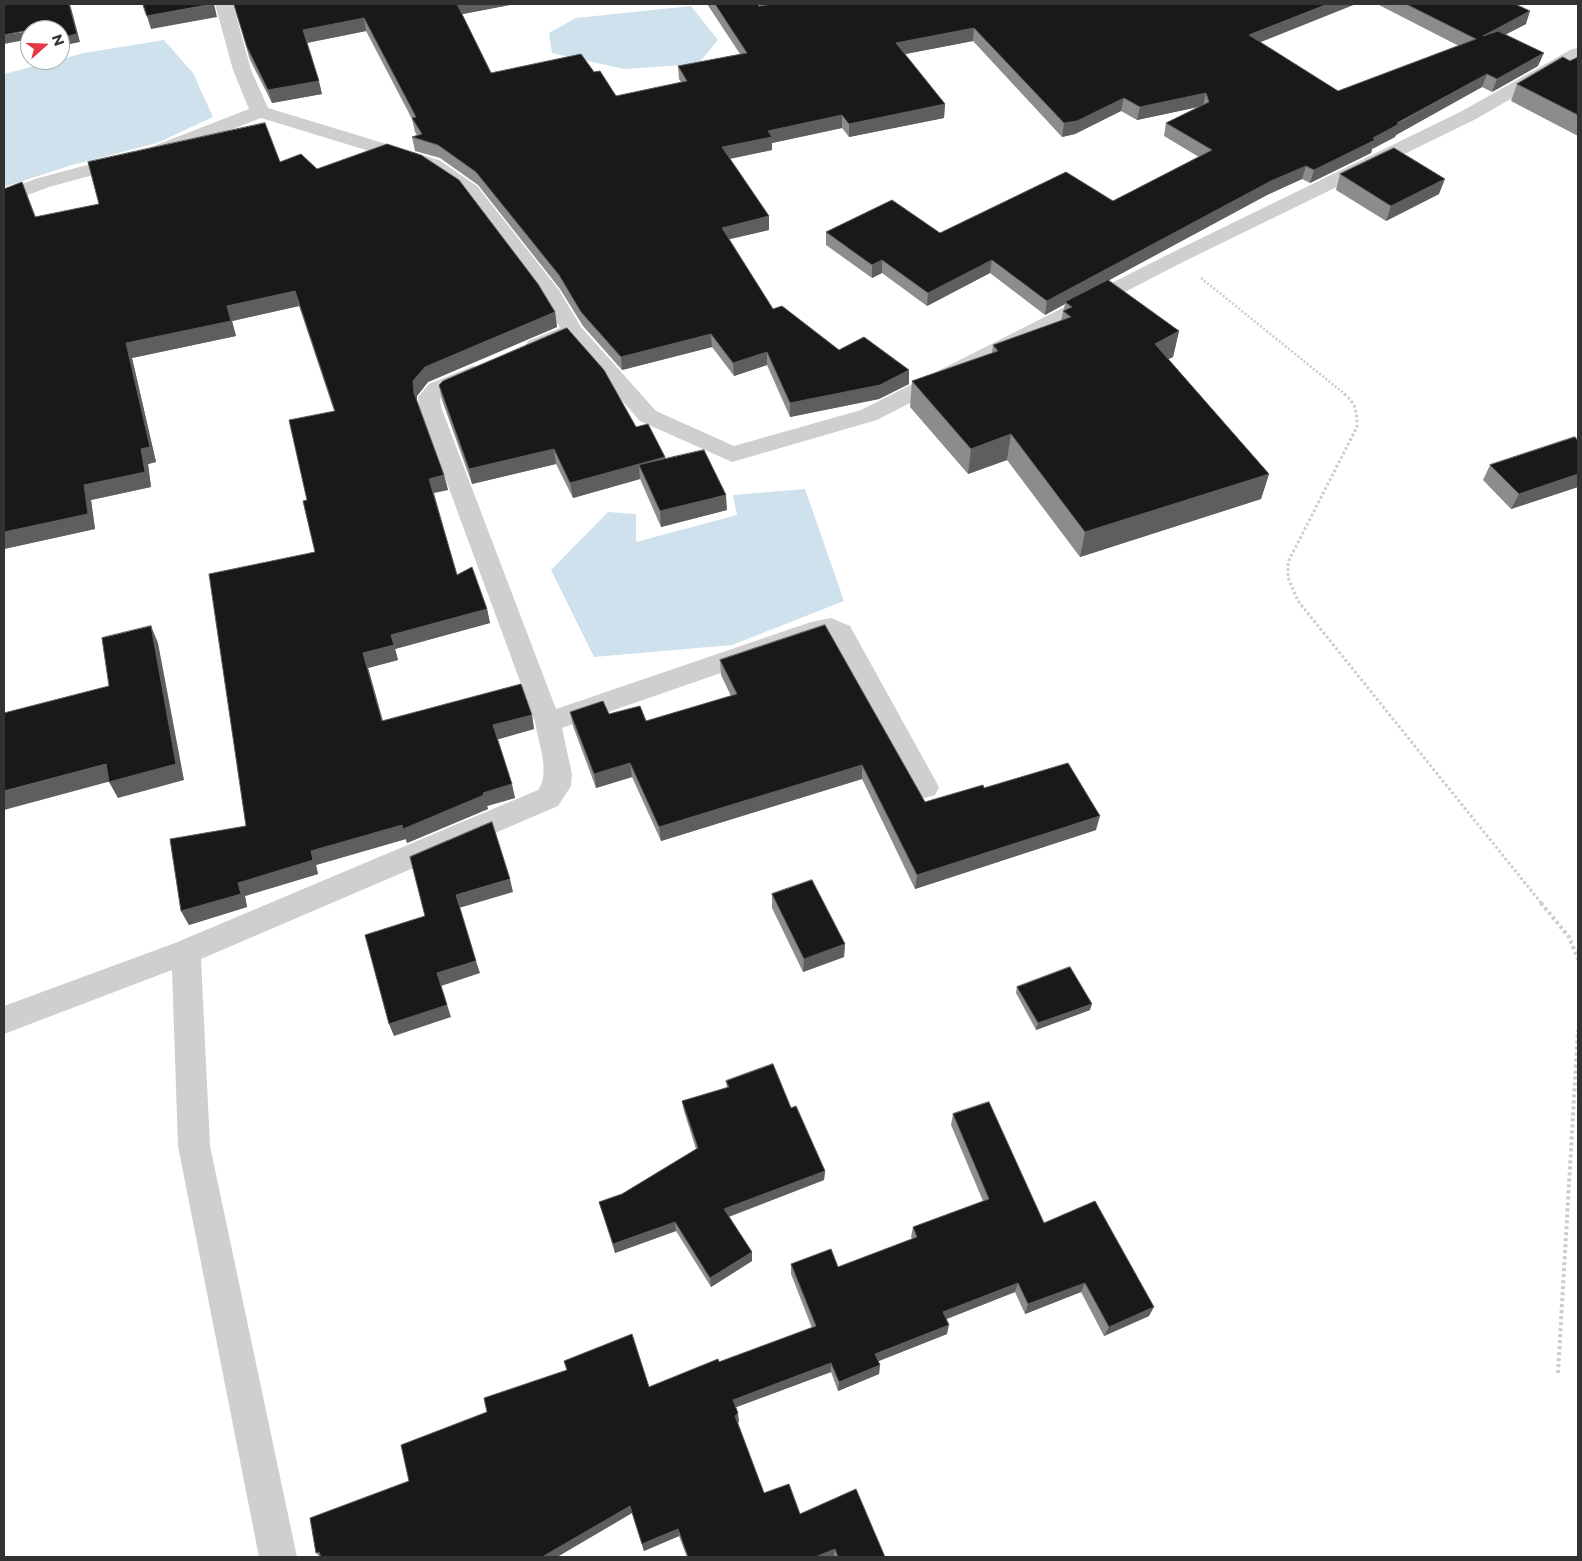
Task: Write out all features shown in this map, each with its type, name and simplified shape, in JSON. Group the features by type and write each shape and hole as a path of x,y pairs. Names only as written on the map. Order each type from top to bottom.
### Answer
{"street":[{"path":"224,4 242,70 260,112"},
{"path":"4,198 42,182 154,153 260,112 432,164 470,190 551,295 573,330 648,416 732,454 869,415 1176,258 1470,115 1578,53"},
{"path":"519,354 573,330"},
{"path":"4,1020 186,952 548,798 557,786 558,774 548,722 430,407 429,397 437,389 492,365"},
{"path":"548,722 820,629 831,628 841,633 925,787"},
{"path":"186,952 194,1146 278,1557"}],"path":[{"path":"1176,258 1352,400 1357,412 1357,427 1288,562 1288,578 1298,601 1569,937 1578,960"},
{"path":"1558,1373 1578,1030"}],"water":[{"path":"691,6 718,40 698,64 624,69 552,53 549,33 576,18"},
{"path":"164,40 193,73 213,117 157,143 72,165 4,187 4,74 20,70 70,70 70,57"},
{"path":"805,489 844,601 732,645 594,657 551,570 608,512 636,514 636,542 737,515 733,495"}],"building":[{"path":"4,4 69,4 77,34 70,36 70,20 20,20 20,32 4,35"},
{"path":"143,4 213,4 147,16"},
{"path":"234,4 457,4 491,73 581,54 594,72 600,71 616,96 687,81 678,66 747,53 715,4 757,4 759,6 773,4 1328,4 1249,35 1338,91 1476,39 1406,4 1515,4 1530,11 1483,36 1498,31 1544,53 1497,79 1487,74 1397,123 1399,124 1373,138 1375,140 1314,170 1306,166 1271,181 1047,301 992,260 928,293 882,260 872,265 826,232 892,200 940,233 1066,172 1113,201 1212,150 1166,123 1209,102 1206,93 1140,107 1124,98 1077,121 1064,123 974,28 896,43 945,104 849,124 842,115 768,131 772,137 722,147 769,216 722,228 773,309 782,306 839,350 864,337 909,370 880,385 790,403 767,352 733,363 711,334 621,357 581,312 559,275 476,172 438,145 412,137 422,134 412,118 416,117 364,18 303,30 319,81 268,90 247,47"},
{"path":"1563,57 1570,61 1578,57 1578,115 1517,84"},
{"path":"265,123 280,162 301,154 317,169 387,144 421,155 459,180 538,284 555,312 425,367 413,381 414,393 444,475 429,479 457,575 472,567 487,609 391,635 394,645 363,653 382,721 521,684 532,715 493,725 512,784 483,793 484,795 403,829 402,825 311,851 313,860 238,883 241,894 181,911 170,839 246,826 209,574 315,552 303,501 307,500 289,420 335,411 295,291 227,306 231,321 126,343 150,447 141,449 145,472 84,485 88,514 4,532 4,189 22,182 35,217 99,204 88,162"},
{"path":"1394,148 1445,179 1391,206 1340,174"},
{"path":"1108,280 1179,331 1155,344 1269,474 1085,532 1011,434 971,449 912,381 998,351 993,345 1071,317 1063,311 1072,307 1065,302"},
{"path":"567,328 604,370 636,427 648,424 665,457 570,483 554,449 469,469 439,385 443,381"},
{"path":"1575,437 1578,441 1578,474 1519,494 1490,465"},
{"path":"704,450 726,495 660,511 639,465"},
{"path":"825,625 925,802 983,785 984,788 1068,763 1100,816 917,875 862,765 659,827 630,763 594,774 570,712 603,701 609,714 640,706 646,721 737,694 720,660"},
{"path":"151,626 176,764 109,782 106,764 4,791 4,713 109,686 102,638"},
{"path":"492,822 510,879 456,895 476,961 437,973 447,1005 389,1024 365,935 425,916 410,857"},
{"path":"812,880 845,944 804,959 772,894"},
{"path":"1070,967 1092,1004 1038,1023 1017,987"},
{"path":"773,1064 791,1108 796,1106 825,1171 724,1209 752,1252 710,1278 675,1222 613,1244 599,1202 622,1194 698,1148 682,1101 729,1087 726,1081"},
{"path":"989,1102 1044,1223 1095,1201 1154,1307 1109,1327 1085,1283 1028,1304 1018,1283 943,1312 949,1325 875,1354 880,1365 839,1382 831,1363 733,1400 738,1413 735,1416 764,1493 789,1484 800,1514 856,1489 885,1557 838,1557 835,1549 815,1557 688,1557 678,1529 642,1544 630,1506 542,1557 321,1557 319,1552 316,1553 310,1518 409,1481 401,1445 487,1412 484,1398 567,1370 564,1361 632,1334 649,1387 718,1359 719,1362 816,1326 791,1264 831,1249 838,1267 917,1237 913,1227 989,1199 953,1114"}]}
